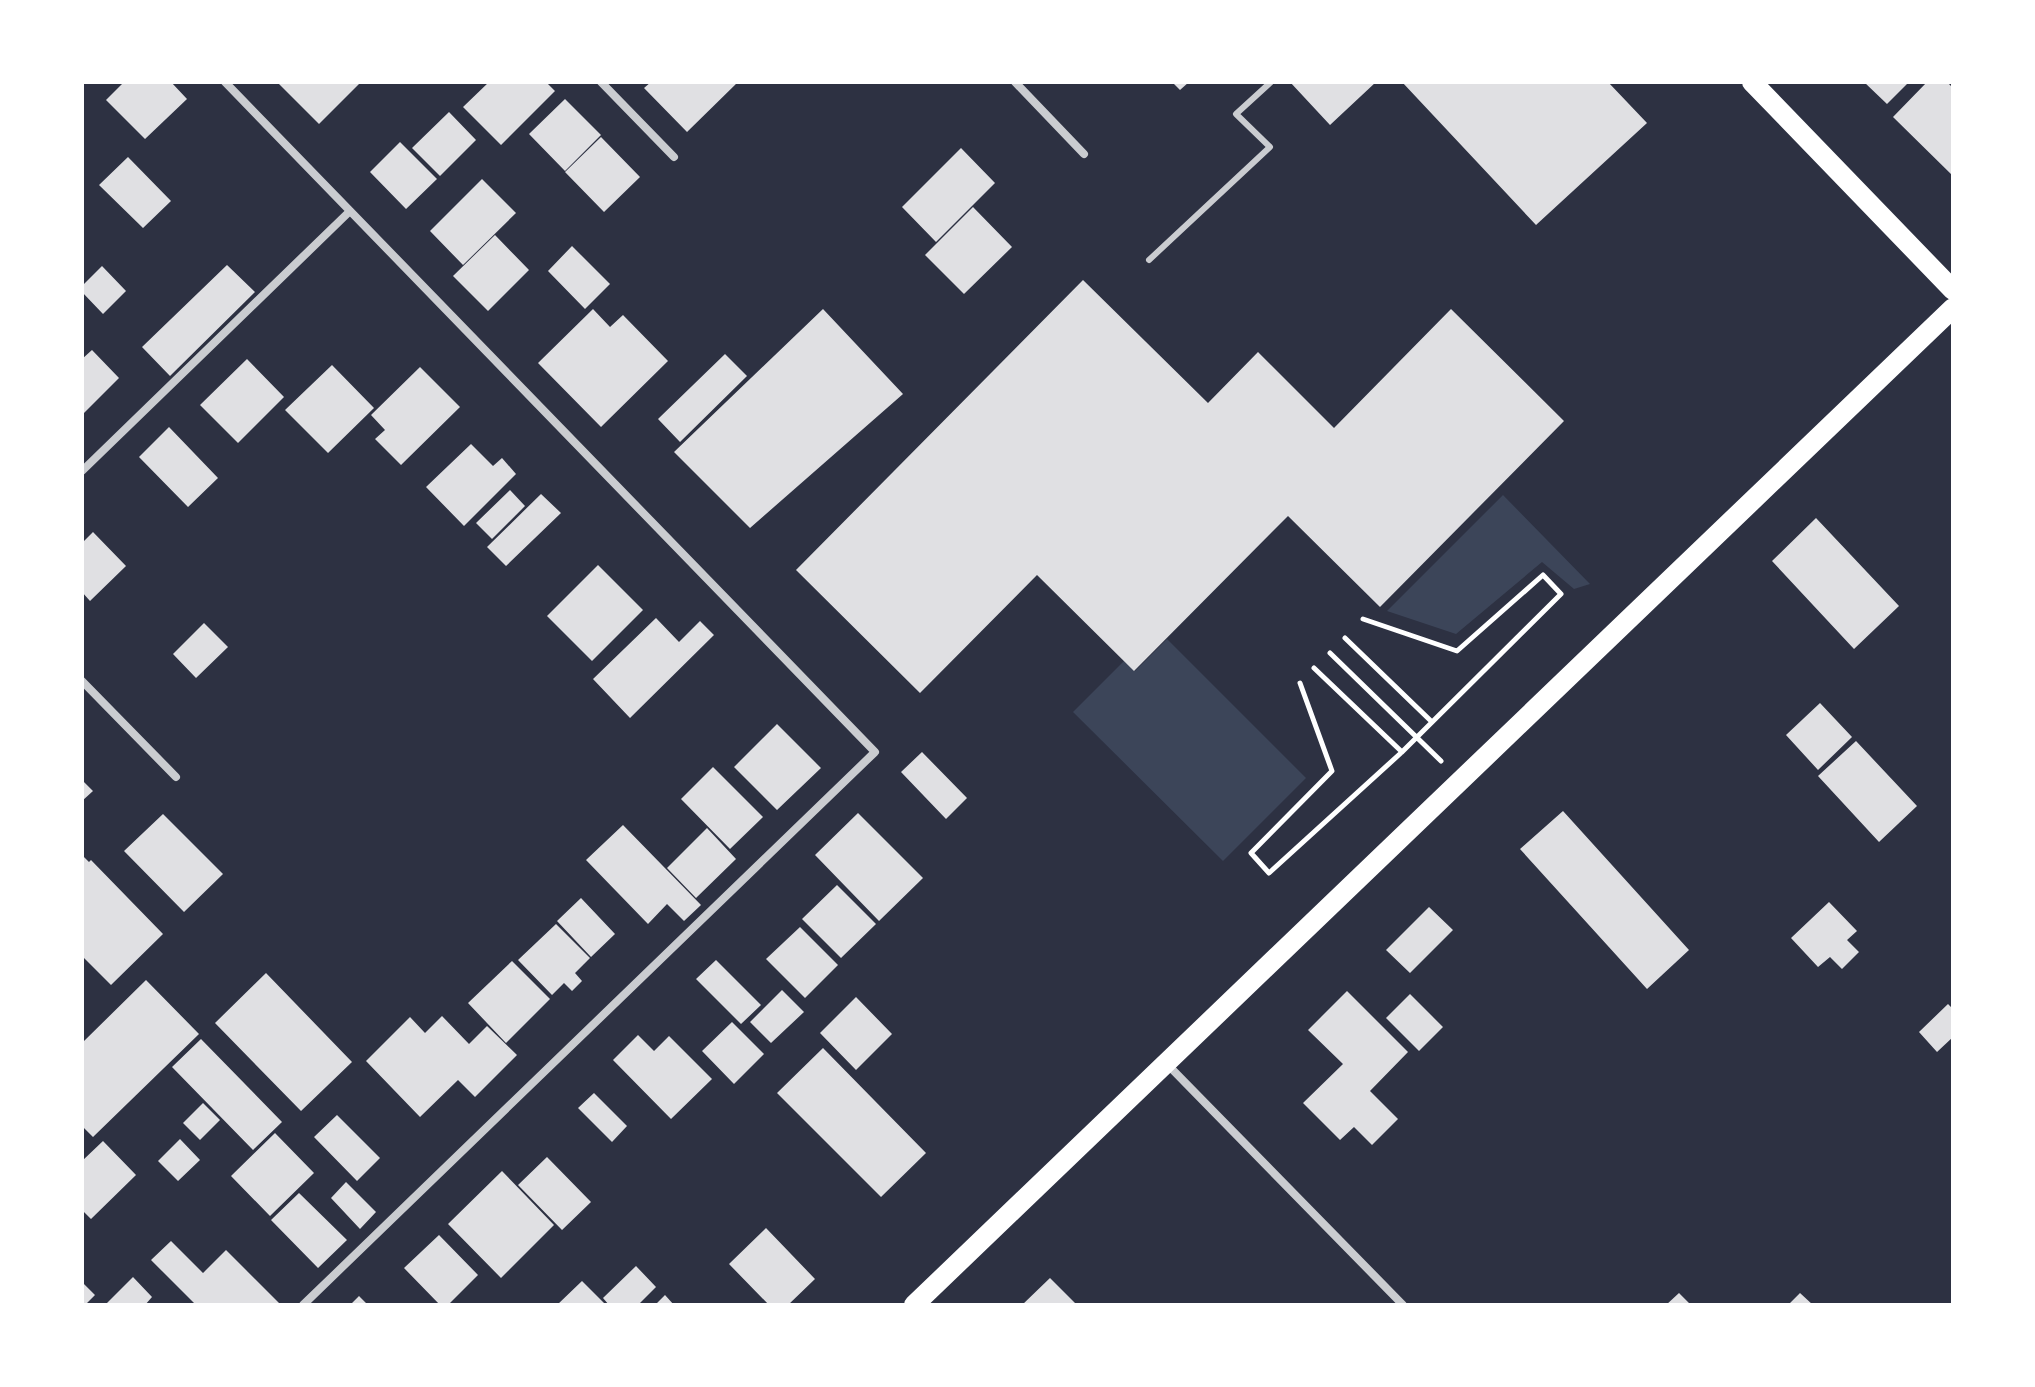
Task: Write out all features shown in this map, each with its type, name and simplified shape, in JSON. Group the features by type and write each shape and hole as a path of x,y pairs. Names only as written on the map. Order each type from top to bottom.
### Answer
{"main road":[{"path":"1752,82 1953,290"},
{"path":"914,1305 1953,308"}],"street":[{"path":"225,82 875,752 303,1305"},
{"path":"601,82 674,157"},
{"path":"1015,82 1084,154"},
{"path":"82,471 350,211"},
{"path":"82,681 176,777"},
{"path":"1166,1063 1403,1305"}],"lane":[{"path":"1149,260 1270,147 1236,114 1271,82"}],"path":[{"path":"1300,683 1332,771 1251,853 1269,873 1402,752 1561,594 1543,575 1457,651 1363,619"},
{"path":"1345,638 1432,722"},
{"path":"1330,653 1417,736"},
{"path":"1314,668 1402,752"}],"shaded area":[{"path":"1503,495 1590,584 1574,589 1542,562 1456,634 1387,611"},
{"path":"1167,639 1306,778 1223,861 1073,712 1124,661 1135,671"}],"building":[{"path":"124,82 171,82 187,99 145,139 106,100"},
{"path":"277,82 361,82 319,124"},
{"path":"489,82 546,82 555,91 501,145 463,107"},
{"path":"651,82 738,82 687,132 644,88"},
{"path":"1172,82 1189,82 1180,90"},
{"path":"1290,82 1376,82 1330,125"},
{"path":"1402,82 1608,82 1647,123 1536,225"},
{"path":"1864,82 1909,82 1887,104"},
{"path":"1927,82 1947,82 1953,88 1953,176 1893,117"},
{"path":"565,99 601,135 565,171 529,134"},
{"path":"449,112 476,140 440,176 412,148"},
{"path":"601,137 640,177 604,212 565,172"},
{"path":"400,142 437,179 406,209 370,172"},
{"path":"961,148 995,183 936,242 902,207"},
{"path":"128,157 171,201 143,228 99,185"},
{"path":"482,179 516,213 463,265 430,231"},
{"path":"973,207 1012,247 964,294 925,255"},
{"path":"495,235 529,270 488,311 453,276"},
{"path":"572,246 610,284 585,309 548,271"},
{"path":"227,265 255,292 170,376 142,347"},
{"path":"102,266 126,291 103,314 82,292 82,286"},
{"path":"1083,280 1208,403 1258,352 1334,428 1451,309 1564,421 1380,607 1288,516 1134,671 1037,575 920,693 796,570"},
{"path":"593,309 610,327 623,315 668,361 601,427 538,363"},
{"path":"823,309 903,394 750,528 674,452"},
{"path":"92,350 119,378 82,415 82,359"},
{"path":"725,354 747,376 680,442 658,419"},
{"path":"247,359 284,397 238,443 200,405"},
{"path":"332,365 374,408 328,453 285,410"},
{"path":"420,367 460,407 401,465 375,439 385,430 371,415"},
{"path":"169,427 218,478 188,507 139,457"},
{"path":"471,444 493,466 502,458 516,474 464,526 426,487"},
{"path":"510,490 525,506 492,539 476,523"},
{"path":"541,494 561,513 506,566 487,547"},
{"path":"1816,518 1899,606 1854,649 1772,561"},
{"path":"93,532 126,566 90,601 82,592 82,543"},
{"path":"598,565 643,610 592,661 547,616"},
{"path":"656,618 679,642 700,621 714,635 630,718 593,679"},
{"path":"204,623 228,647 196,678 173,654"},
{"path":"1820,703 1852,737 1818,770 1786,735"},
{"path":"777,724 821,768 777,810 734,767"},
{"path":"1856,741 1917,806 1879,842 1818,776"},
{"path":"922,752 967,798 946,819 901,772"},
{"path":"713,767 763,817 730,849 681,799"},
{"path":"82,780 93,791 82,801"},
{"path":"1563,811 1689,950 1647,989 1520,849"},
{"path":"858,813 923,878 879,921 815,855"},
{"path":"163,814 223,874 184,912 124,851"},
{"path":"623,825 701,905 684,921 667,904 648,924 586,860"},
{"path":"707,828 736,859 696,898 667,868"},
{"path":"82,855 89,862 91,860 163,934 111,985 82,956"},
{"path":"837,885 876,924 841,958 802,919"},
{"path":"581,898 615,934 591,957 557,921"},
{"path":"1829,902 1857,931 1847,940 1859,952 1842,969 1830,957 1818,967 1791,938"},
{"path":"1429,907 1453,930 1410,973 1386,950"},
{"path":"556,924 590,958 575,973 582,981 572,991 564,983 552,995 518,960"},
{"path":"800,927 838,965 805,998 766,959"},
{"path":"716,960 761,1005 741,1024 696,979"},
{"path":"512,961 550,999 506,1043 468,1003"},
{"path":"266,973 352,1062 301,1111 215,1023"},
{"path":"146,980 199,1034 93,1137 82,1126 82,1043"},
{"path":"782,990 804,1012 771,1043 750,1022"},
{"path":"1347,991 1408,1052 1370,1091 1398,1119 1372,1145 1354,1127 1340,1140 1303,1103 1343,1064 1308,1030"},
{"path":"1410,994 1443,1027 1419,1051 1386,1018"},
{"path":"856,997 892,1034 856,1070 820,1033"},
{"path":"1948,1004 1953,1009 1953,1037 1937,1052 1919,1032"},
{"path":"442,1016 469,1044 487,1026 517,1055 475,1097 458,1080 420,1117 366,1061 410,1017 425,1033"},
{"path":"732,1022 764,1054 734,1084 702,1051"},
{"path":"638,1035 654,1051 669,1036 712,1079 671,1119 613,1060"},
{"path":"201,1039 282,1122 253,1150 172,1067"},
{"path":"823,1048 926,1153 881,1197 777,1093"},
{"path":"594,1093 627,1126 612,1142 578,1108"},
{"path":"203,1103 220,1120 200,1140 183,1123"},
{"path":"337,1115 380,1158 357,1181 314,1137"},
{"path":"275,1133 314,1173 270,1216 231,1176"},
{"path":"180,1139 200,1160 178,1181 158,1161"},
{"path":"103,1141 136,1175 91,1219 82,1210 82,1161"},
{"path":"547,1157 591,1202 562,1230 518,1185"},
{"path":"502,1171 554,1225 501,1278 448,1224"},
{"path":"346,1182 376,1212 360,1229 331,1198"},
{"path":"299,1193 347,1240 318,1268 271,1220"},
{"path":"766,1228 815,1279 788,1305 769,1305 729,1264"},
{"path":"439,1235 478,1275 448,1305 440,1305 404,1268"},
{"path":"171,1241 203,1273 226,1250 281,1305 196,1305 151,1260"},
{"path":"636,1266 656,1287 638,1305 609,1305 603,1298"},
{"path":"133,1277 152,1297 145,1305 105,1305"},
{"path":"1050,1278 1077,1305 1022,1305"},
{"path":"582,1281 606,1305 557,1305"},
{"path":"82,1282 95,1295 85,1305 82,1305"},
{"path":"1679,1293 1691,1305 1666,1305"},
{"path":"1800,1293 1813,1305 1788,1305"},
{"path":"665,1295 674,1305 655,1305"},
{"path":"359,1296 368,1305 350,1305"}]}
